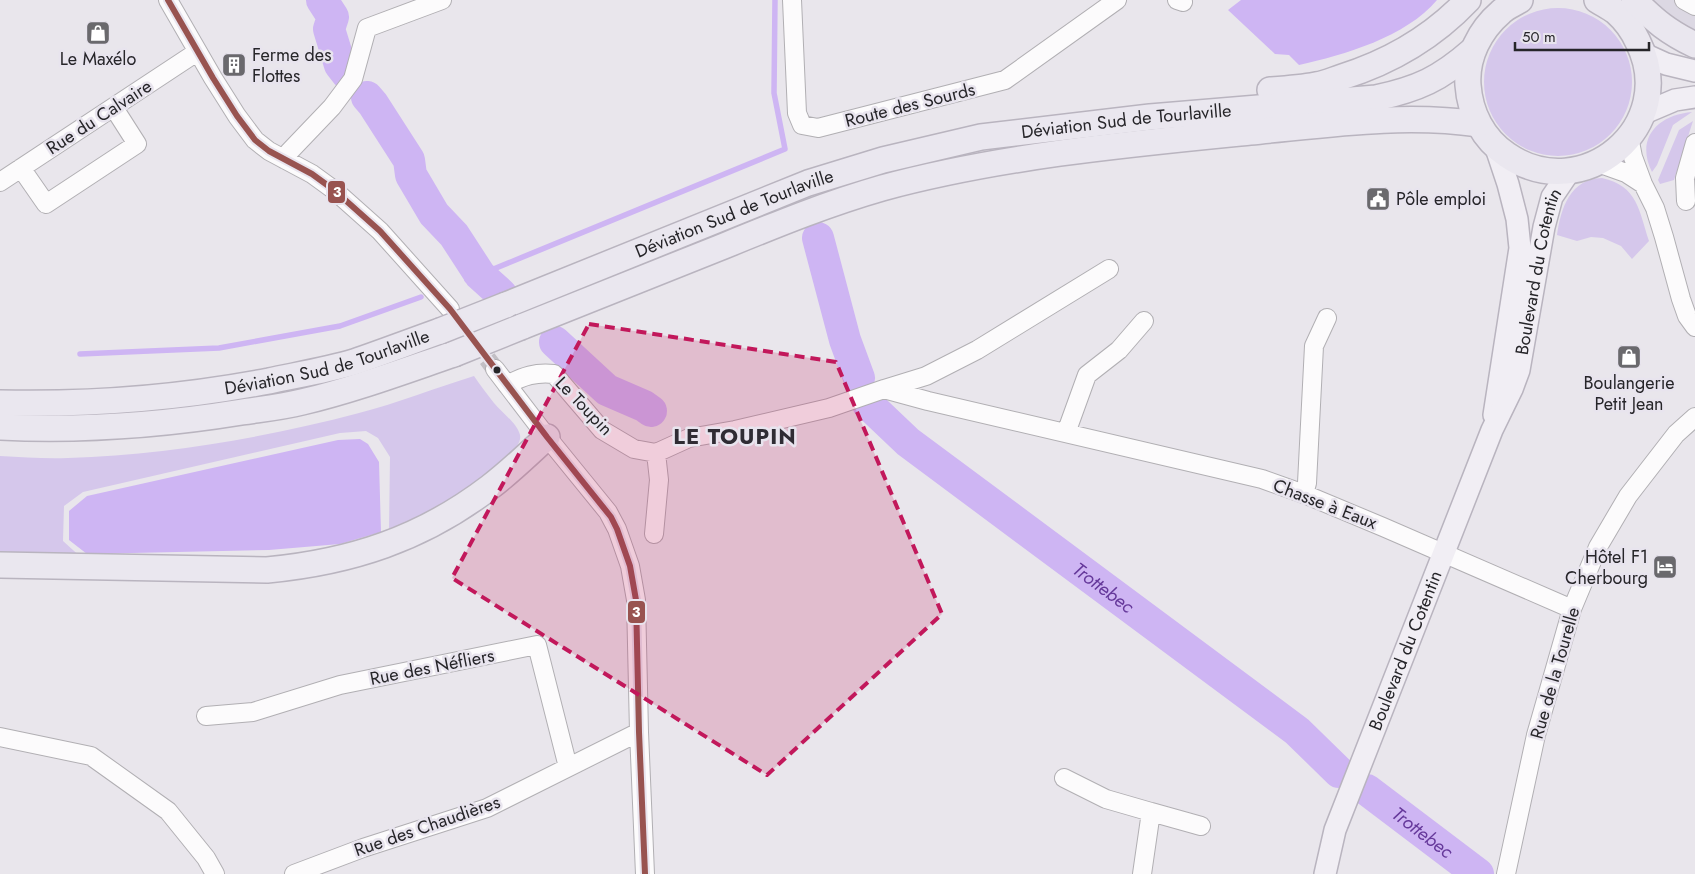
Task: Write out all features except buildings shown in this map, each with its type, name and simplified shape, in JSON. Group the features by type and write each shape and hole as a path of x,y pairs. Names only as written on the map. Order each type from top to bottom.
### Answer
{"highway":[{"path":"1150,117 1177,102 1204,97 1317,85 1361,71 1391,58 1426,38 1468,0"},
{"path":"1520,0 1502,11 1485,29 1473,50 1468,75 1469,100 1478,124 1496,148 1518,163 1542,171 1568,172 1598,163 1615,152 1629,138 1642,114 1648,95 1648,74 1644,54 1633,31 1614,3"},
{"path":"1614,3 1655,22 1695,45"},
{"name":"Déviation Sud de Tourlaville","path":"0,403 48,404 174,396 231,388 353,362 445,320 506,306 808,183 883,160 981,137 1150,117 1385,96 1404,92 1422,85 1453,68 1473,50"},
{"name":"Déviation Sud de Tourlaville","path":"0,427 106,427 176,422 301,402 358,386 454,354 818,208 883,188 980,166 1197,137 1341,124 1432,120 1478,124"},
{"path":"0,565 267,570 301,567 332,561 397,542 432,525 490,487 547,437"}],"main road":[{"path":"1644,54 1666,64 1695,71"},
{"path":"1642,114 1675,100 1695,97"},
{"name":"Boulevard du Cotentin","path":"1492,430 1520,248 1517,219 1496,148"},
{"name":"Boulevard du Cotentin","path":"1325,874 1335,830 1492,430 1519,370 1544,227 1552,197 1568,172"}],"street":[{"path":"168,0 237,116 255,140 269,151 312,174 334,190 380,230 445,320"},
{"path":"284,159 332,107 353,79 367,28 416,4 442,0"},
{"name":"Route des Sourds","path":"792,0 797,113 802,125 818,128 1005,80 1117,0"},
{"path":"1684,0 1695,6"},
{"name":"Rue du Calvaire","path":"7,176 198,52"},
{"path":"7,176 46,204 138,144 114,108"},
{"path":"1629,138 1633,157 1660,222 1687,316 1695,327"},
{"path":"1686,201 1685,178 1695,143"},
{"path":"1598,163 1626,173 1643,184"},
{"path":"654,534 659,480 656,453 689,438 735,430 829,408 926,376 977,350 1109,269"},
{"path":"1304,494 1307,483 1314,346 1327,318"},
{"path":"1066,433 1087,375 1119,350 1144,321"},
{"path":"495,368 611,517 630,566 636,600 645,874"},
{"name":"Le Toupin","path":"507,385 527,375 554,374 564,383 602,430 634,449 656,453"},
{"name":"Chasse à Eaux","path":"873,393 928,401 1262,479 1304,494 1572,609"},
{"name":"Rue de la Tourelle","path":"1506,874 1536,735 1572,609 1598,548 1628,496 1676,434 1695,417"},
{"name":"Rue des Néfliers","path":"206,716 254,712 340,685 537,645 568,767"},
{"name":"Rue des Chaudières","path":"294,874 363,848 487,808 639,732"},
{"path":"0,737 91,756 168,811 206,858 216,874"},
{"path":"1064,778 1106,798 1201,826"},
{"path":"1142,874 1151,812"}],"highlighted area":[{"path":"589,324 836,362 942,614 767,775 452,578"}],"shaded area":[{"path":"1241,0 1437,0 1409,24 1373,43 1335,56 1299,65 1289,55 1275,54 1228,10"},
{"path":"1648,0 1695,0 1695,37"},
{"path":"1558,8 1586,13 1599,20 1610,30 1620,41 1627,54 1632,82 1627,110 1620,123 1610,134 1599,144 1586,151 1558,156 1530,151 1517,144 1506,134 1496,123 1489,110 1484,82 1489,54 1496,41 1506,30 1517,20 1530,13"},
{"path":"1692,112 1673,125 1657,165 1652,172 1647,160 1646,149 1648,139 1653,130 1669,118"},
{"path":"1693,121 1674,180 1660,184 1658,180 1679,130"},
{"path":"1602,178 1623,187 1635,201 1639,210 1649,241 1632,259 1621,246 1603,238 1591,237 1577,241 1557,235 1561,215 1575,189 1591,180"},
{"path":"474,376 494,403 516,426 520,435 518,444 498,467 466,490 427,514 389,532 390,457 378,438 366,431 340,433 83,492 64,506 63,541 84,560 0,556 0,456 68,458 105,456 215,444 359,413"},
{"path":"360,439 368,444 379,462 381,532 340,544 269,550 87,554 69,540 69,511 87,496 338,440"}],"waterway":[{"path":"322,0 333,17 329,29 340,65 347,74"},
{"path":"467,280 785,149 774,93 775,0"},
{"path":"367,97 409,160 411,175 434,214 454,235 480,275 501,294"},
{"name":"Trottebec","path":"818,238 845,340 859,378"},
{"path":"80,354 219,348 340,326 421,297"},
{"path":"555,342 607,390 651,411"},
{"name":"Trottebec","path":"868,404 908,442 1297,731 1339,772"},
{"name":"Trottebec","path":"1367,790 1478,874"}],"tunnel":[{"path":"471,337 495,369"}],"transit line":[{"name":"3","path":"168,0 213,78 255,140 269,151 312,174 334,190 380,231 450,309 547,437 611,517 630,566 636,600 645,874"}],"place":[{"name":"Le Maxélo","path":"98,33"},
{"name":"Ferme des Flottes","path":"234,65"},
{"name":"Pôle emploi","path":"1378,199"},
{"name":"Boulangerie Petit Jean","path":"1629,357"},
{"name":"Hôtel F1 Cherbourg","path":"1665,567"}],"district":[{"name":"LE TOUPIN","path":"735,436"}]}
